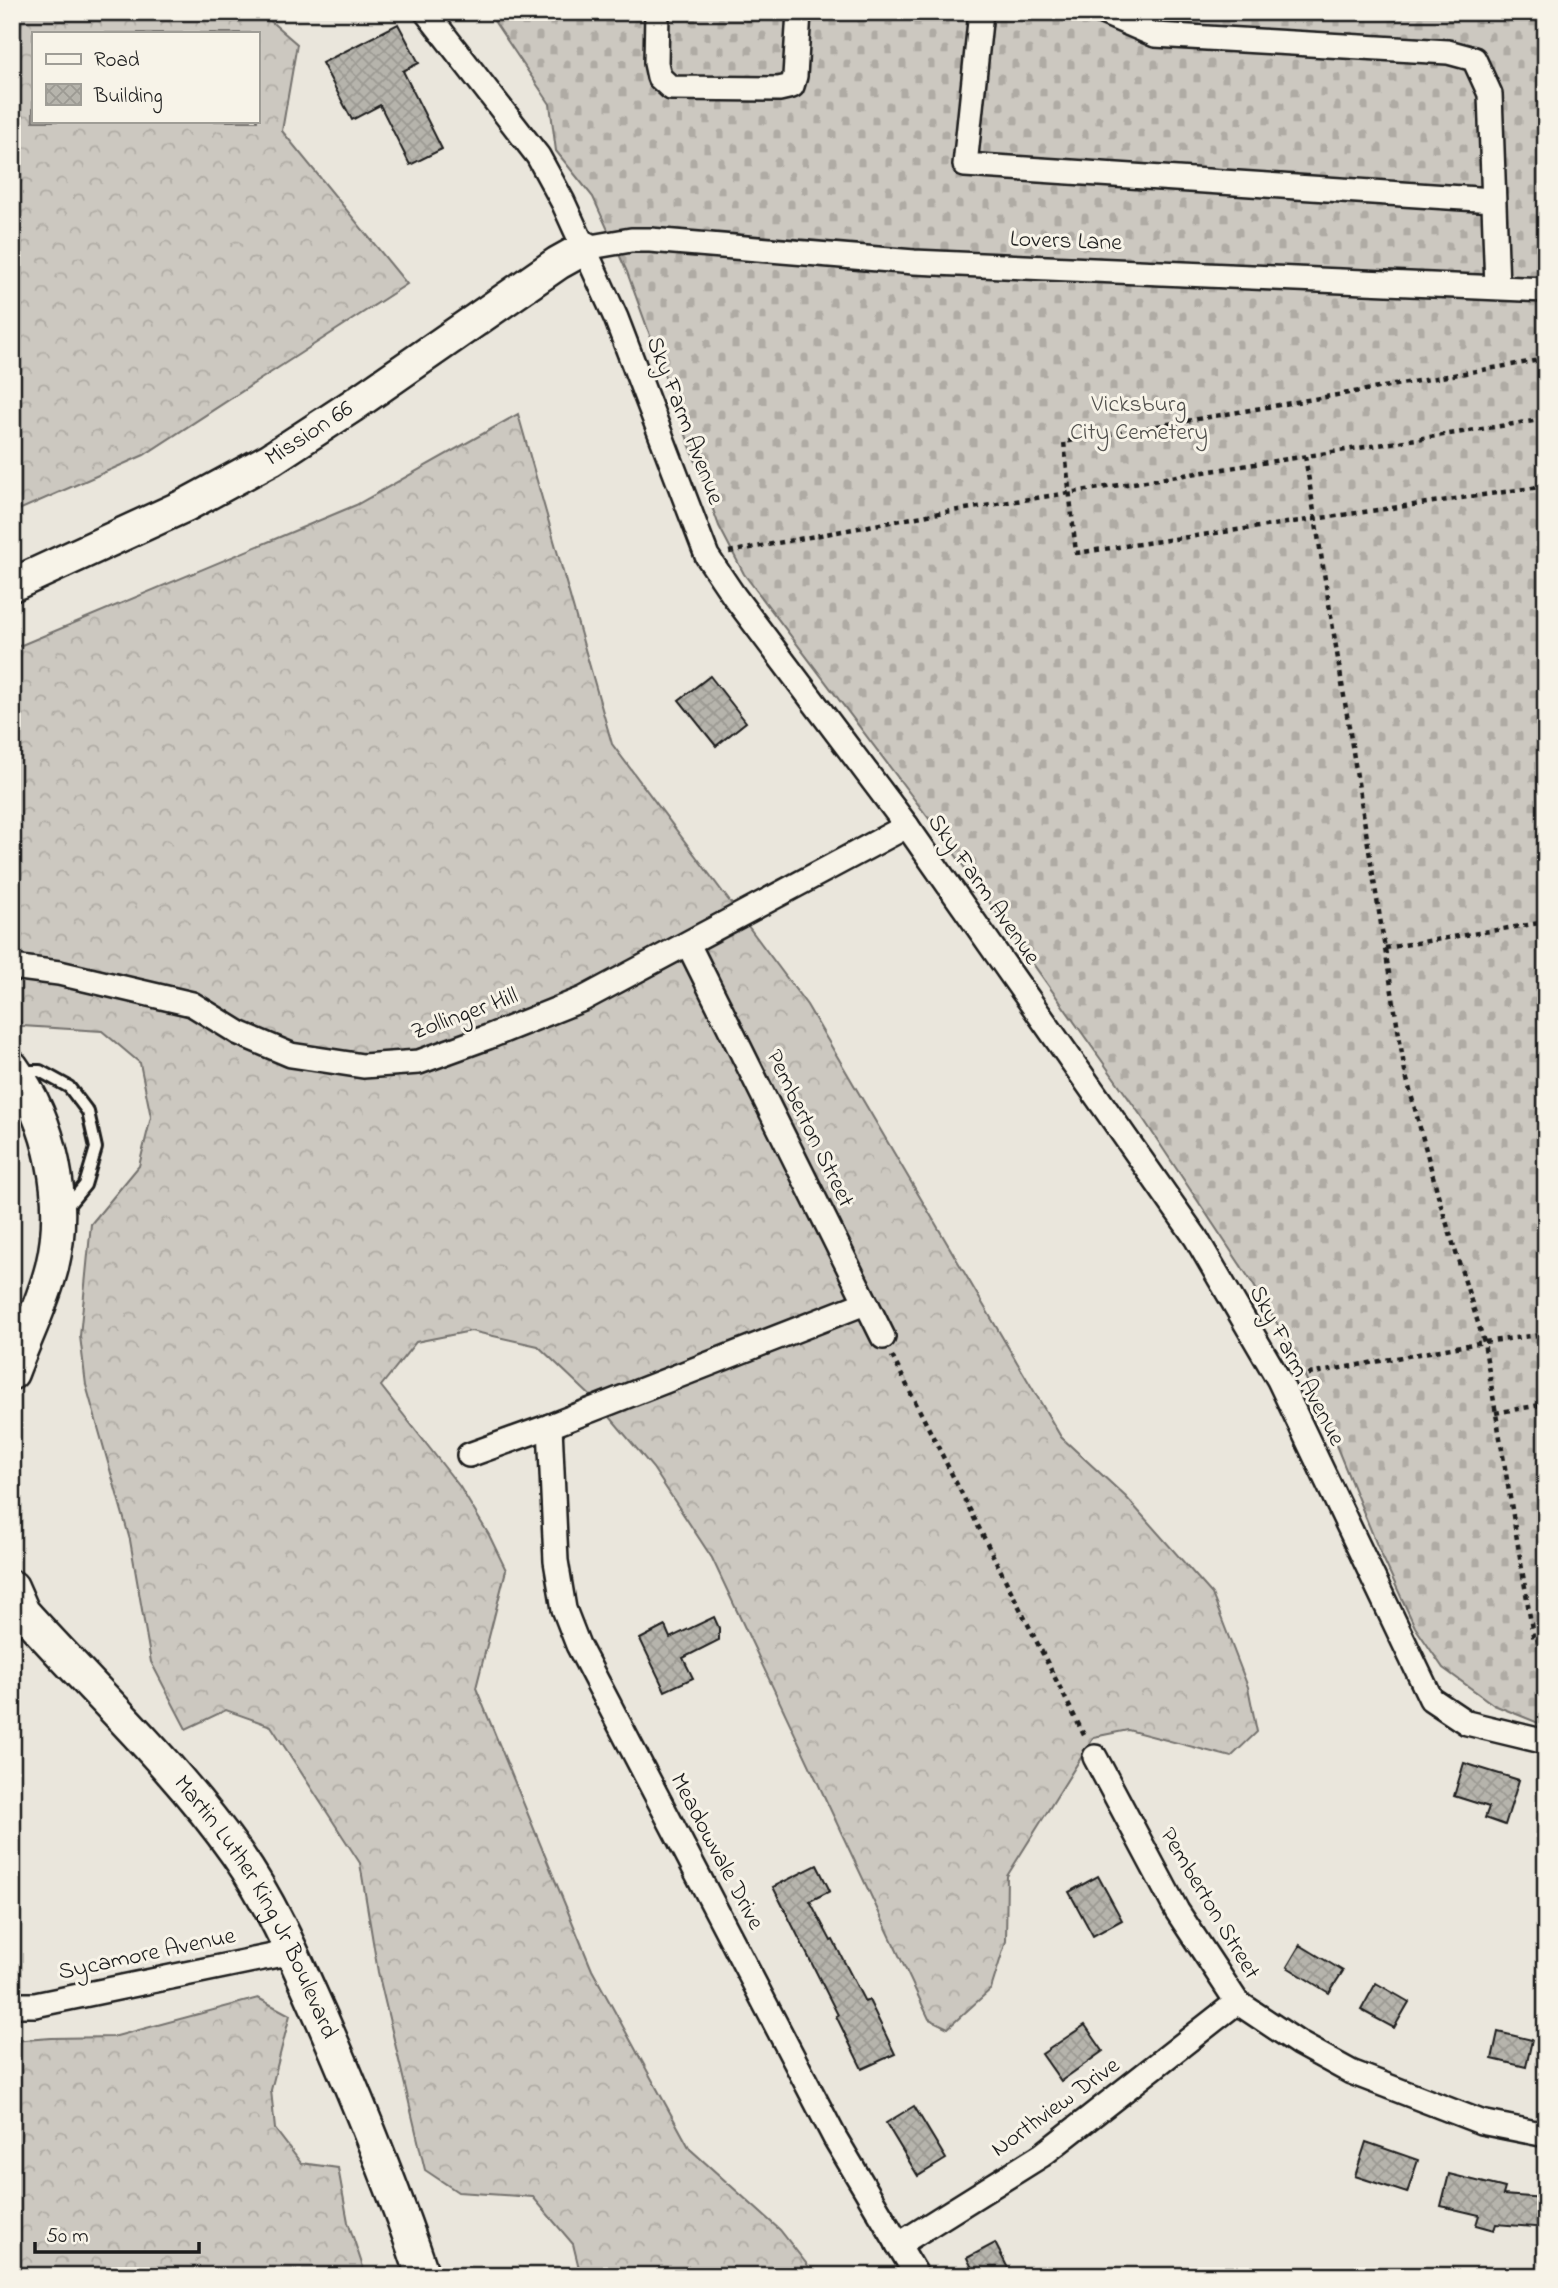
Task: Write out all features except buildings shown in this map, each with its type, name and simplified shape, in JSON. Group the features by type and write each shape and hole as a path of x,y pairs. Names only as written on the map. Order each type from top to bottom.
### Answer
{"street":[{"name":"Sky Farm Avenue","path":"426,12 538,156 585,248 616,318 707,556 734,596 907,826 1196,1238 1279,1380 1431,1699 1467,1723 1546,1742"},
{"path":"657,12 656,63 659,77 671,88 779,89 792,86 795,76 799,12"},
{"path":"981,12 965,165 1493,200"},
{"path":"1102,12 1155,35 1448,52 1474,59 1490,94 1497,287"},
{"name":"Lovers Lane","path":"585,248 631,240 650,240 914,262 1546,290"},
{"name":"Mission 66","path":"12,585 186,505 271,459 558,263 585,248"},
{"name":"Zollinger Hill","path":"12,967 59,973 192,1004 239,1033 291,1055 363,1066 419,1062 583,999 907,826"},
{"name":"Pemberton Street","path":"688,944 883,1337"},
{"path":"12,1373 51,1269 58,1235 59,1206 56,1175 45,1134 31,1098 14,1069"},
{"path":"469,1455 865,1303"},
{"name":"Meadowvale Drive","path":"550,1426 556,1561 564,1609 578,1646 835,2138 917,2276"},
{"name":"Martin Luther King Jr Boulevard","path":"12,1587 23,1612 200,1803 261,1891 292,1952 366,2121 423,2276"},
{"name":"Pemberton Street","path":"1095,1757 1177,1911 1237,2002 1300,2044 1350,2072 1481,2122 1546,2136"},
{"name":"Sycamore Avenue","path":"12,2005 35,2005 292,1952"},
{"name":"Northview Drive","path":"898,2245 1042,2155 1237,2002"}],"lane":[{"path":"14,1069 40,1072 69,1087 88,1112 96,1148 85,1185 71,1202 59,1206"}],"path":[{"path":"1546,359 1064,442 1076,554 1546,486"},
{"path":"707,556 939,513 1546,419"},
{"path":"1306,456 1405,1072 1440,1202 1485,1342 1534,1641 1546,1640"},
{"path":"1385,948 1546,922"},
{"path":"1279,1380 1485,1342 1546,1334"},
{"path":"883,1337 1095,1757"},
{"path":"1495,1413 1546,1404"}],"green space":[{"path":"12,12 260,12 297,44 282,131 407,284 144,455 12,513"},
{"name":"Vicksburg City Cemetery","path":"488,12 1546,12 1546,1726 1494,1705 1443,1668 1415,1627 1377,1545 1324,1416 1289,1343 1253,1284 1144,1120 942,836 744,574 719,526 627,272 593,197 556,151 550,104"},
{"path":"518,414 612,744 807,1005 1061,1437 1126,1497 1212,1594 1248,1687 1257,1732 1231,1757 1128,1730 1094,1737 1007,1876 1006,1941 991,1989 948,2028 929,2019 712,1558 653,1468 600,1405 538,1346 471,1331 416,1342 381,1386 460,1487 506,1570 476,1688 592,1970 690,2149 780,2230 816,2276 581,2276 573,2244 533,2197 458,2192 425,2170 378,1972 360,1863 271,1726 226,1710 186,1729 151,1662 130,1540 86,1385 80,1336 91,1224 139,1166 151,1117 140,1063 102,1031 22,1026 12,1004 12,649 356,505"},
{"path":"258,1998 290,2015 271,2090 275,2129 301,2163 338,2168 348,2222 366,2276 12,2276 12,2041 113,2037"}]}
